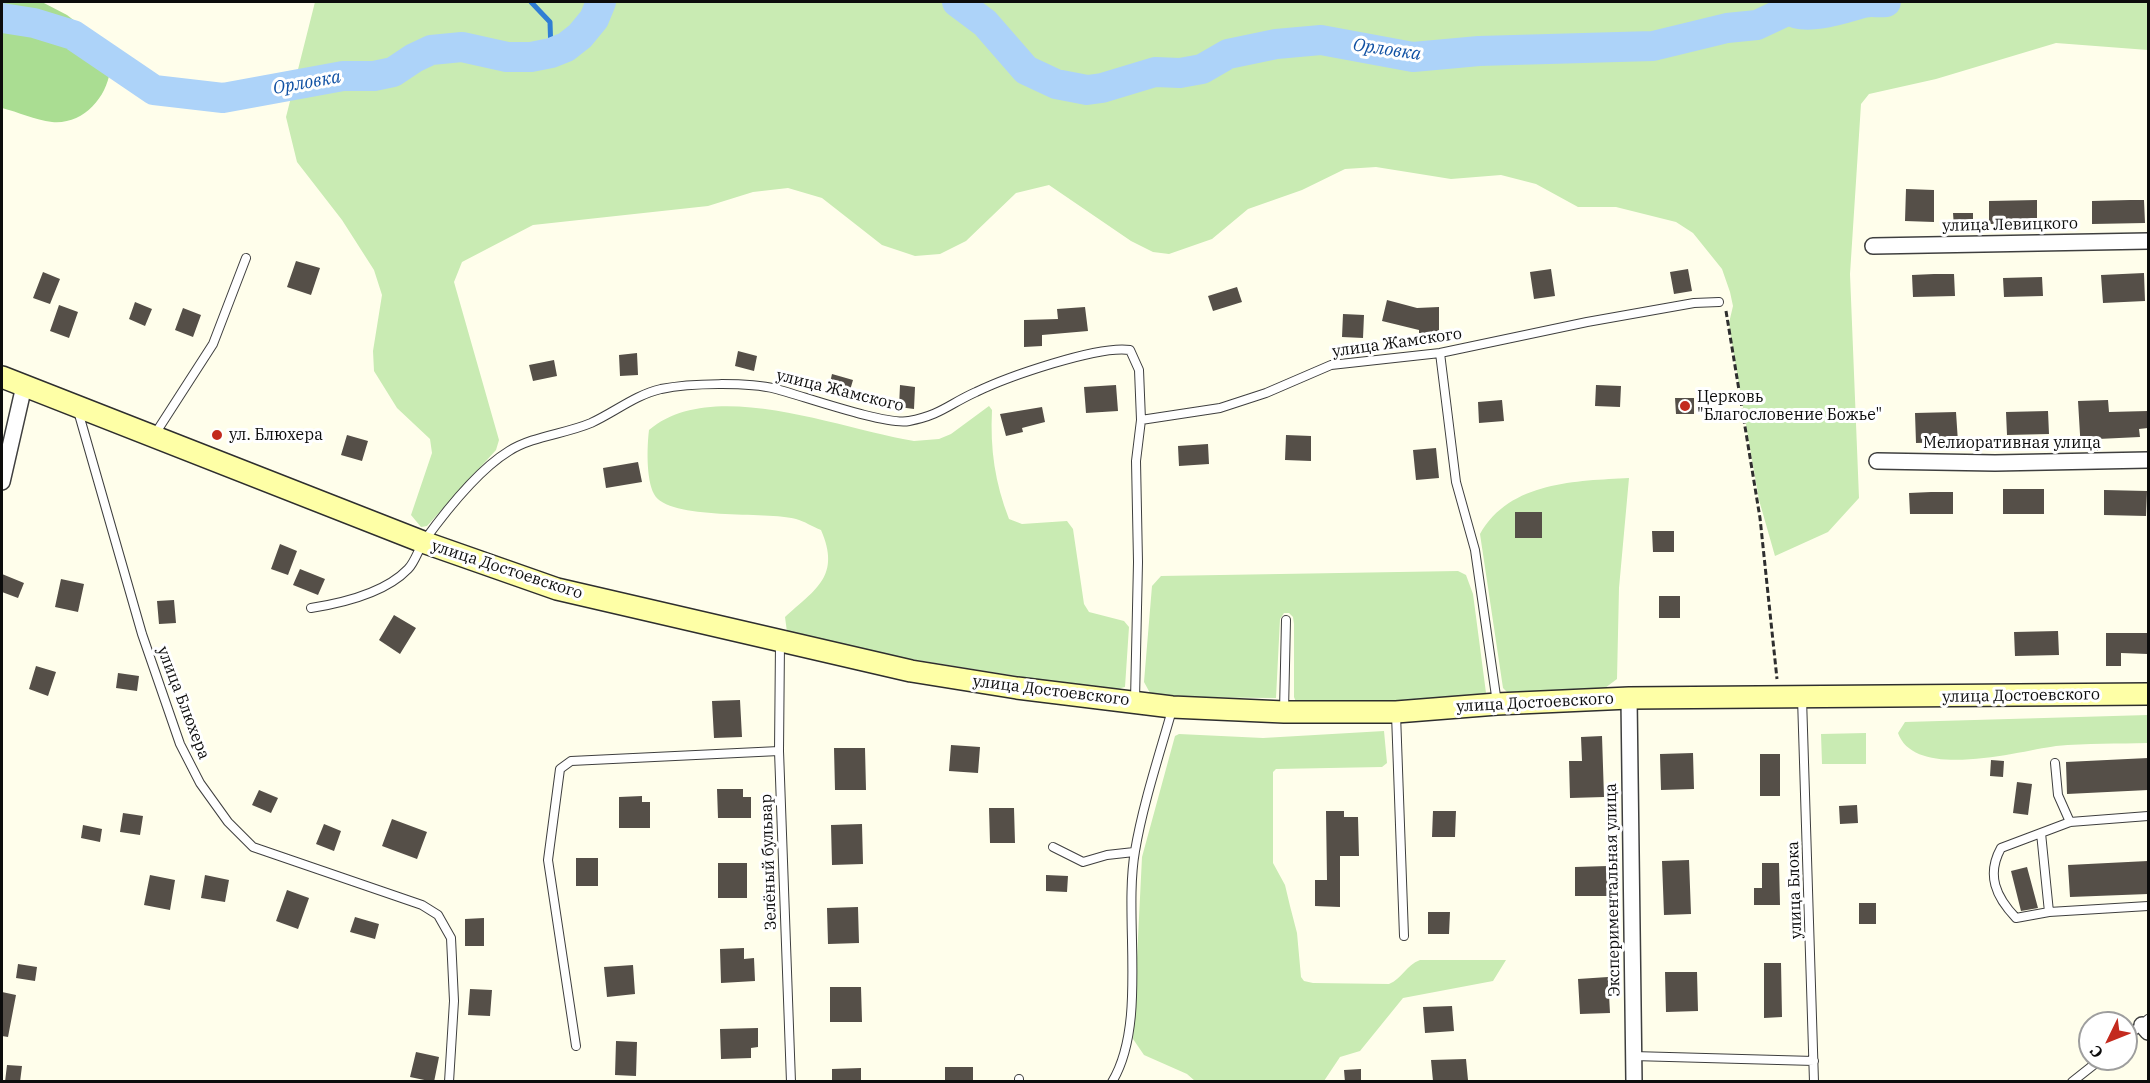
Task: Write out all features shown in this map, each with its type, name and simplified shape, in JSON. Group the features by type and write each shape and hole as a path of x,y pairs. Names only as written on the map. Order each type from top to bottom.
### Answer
{"main road":[{"name":"улица Достоевского","path":"2,376 423,542 557,589 911,671 1017,688 1172,707 1284,712 1396,712 1497,704 1629,698 2148,694"}],"street":[{"name":"улица Левицкого","path":"1873,246 2148,241"},
{"path":"2,482 24,386"},
{"name":"Мелиоративная улица","path":"1876,461 1995,463 2148,460"},
{"name":"Экспериментальная улица","path":"1629,698 1634,1082"}],"lane":[{"path":"153,437 213,344 246,258"},
{"name":"улица Жамского","path":"423,542 477,477 509,451 547,435 591,423 620,405 661,389 729,384 773,388 906,422 938,415 975,392 1080,355 1116,348 1130,350 1139,370 1141,420 1220,408 1266,393 1331,365 1440,353 1587,322 1694,303 1719,303"},
{"path":"1440,353 1456,482 1474,550 1497,704"},
{"name":"улица Блюхера","path":"77,407 99,491 142,633 180,744 200,783 228,822 253,847 422,905 438,915 452,938 453,1012 448,1082"},
{"path":"1134,701 1138,562 1136,461 1141,420"},
{"path":"311,608 341,604 373,592 408,569 423,542"},
{"path":"1284,712 1286,620"},
{"name":"Зелёный бульвар","path":"780,642 779,752 791,1082"},
{"name":"улица Блока","path":"1802,698 1814,1082"},
{"path":"1112,1082 1123,1055 1130,1016 1134,852 1172,707"},
{"path":"1396,712 1404,936"},
{"path":"576,1046 548,860 560,769 571,761 779,752"},
{"path":"2055,763 2058,795 2070,822"},
{"path":"2148,816 2070,822 2001,848 1994,861 1993,882 2004,905 2016,918 2049,912 2148,906"},
{"path":"2041,833 2049,912"},
{"path":"1053,847 1083,862 1107,855 1134,852"},
{"path":"1634,1056 1814,1061"},
{"path":"2072,1082 2086,1071"}],"path":[{"path":"1719,303 1726,309 1760,518 1779,698"}],"green space":[{"path":"2,2 42,2 67,15 109,47 108,81 98,100 82,115 63,122 52,122 2,108"},
{"path":"315,2 2148,2 2148,50 2056,43 1936,79 1869,94 1861,104 1850,274 1859,498 1828,532 1775,556 1759,500 1731,338 1729,323 1733,306 1730,292 1722,269 1693,233 1676,222 1616,207 1578,207 1536,184 1501,175 1451,179 1376,167 1345,169 1302,190 1248,209 1212,239 1169,254 1153,252 1131,241 1049,185 1016,193 966,241 940,254 915,256 882,245 822,198 788,188 753,192 708,206 533,225 462,262 454,282 499,440 496,450 427,526 421,527 411,515 432,453 430,439 397,408 374,371 373,351 382,295 374,270 342,220 297,162 286,117"},
{"path":"989,406 992,410 995,466 1000,492 1009,519 1022,524 1067,521 1073,529 1084,604 1089,612 1124,621 1129,627 1125,687 1110,691 817,644 787,632 785,617 807,598 827,570 828,559 821,530 799,520 782,517 720,514 678,508 663,502 651,488 648,471 649,430 675,414 707,407 741,407 777,411 914,441 939,439 951,434"},
{"path":"1629,478 1619,588 1617,679 1605,688 1592,692 1510,695 1503,688 1480,534 1493,516 1509,503 1527,494 1567,483"},
{"path":"1458,571 1466,575 1473,594 1486,693 1481,698 1304,705 1296,702 1294,697 1294,624 1293,617 1289,613 1284,613 1280,619 1276,698 1163,697 1150,693 1144,682 1152,586 1161,576"},
{"path":"2148,715 2148,743 2056,746 1970,759 1946,760 1925,756 1908,748 1898,733 1905,722"},
{"path":"1384,731 1387,763 1382,767 1276,769 1273,772 1273,863 1285,885 1297,933 1301,977 1304,981 1313,983 1389,984 1420,960 1506,960 1493,981 1403,998 1360,1051 1340,1057 1324,1081 1195,1081 1187,1074 1144,1055 1133,1039 1142,857 1175,736 1179,734 1263,738"},
{"path":"1866,733 1866,764 1822,764 1821,734"}],"building":[{"path":"1906,189 1934,190 1934,222 1905,221"},
{"path":"2037,200 2037,223 1989,224 1989,201"},
{"path":"2144,200 2145,223 2092,224 2092,201"},
{"path":"1953,213 1973,213 1973,228 1954,227"},
{"path":"296,261 320,268 311,295 287,287"},
{"path":"1551,269 1555,296 1534,299 1530,272"},
{"path":"1688,269 1692,291 1674,294 1670,272"},
{"path":"43,272 60,279 50,304 33,298"},
{"path":"2144,273 2145,301 2103,303 2101,275"},
{"path":"1954,274 1955,296 1913,297 1912,275"},
{"path":"2042,277 2043,296 2004,297 2003,278"},
{"path":"1237,287 1242,302 1213,311 1208,296"},
{"path":"1387,300 1417,308 1439,307 1439,333 1419,333 1419,330 1382,321"},
{"path":"135,302 152,309 145,326 129,319"},
{"path":"59,305 78,312 69,338 50,331"},
{"path":"1085,307 1088,331 1042,335 1042,346 1024,347 1024,320 1058,319 1057,309"},
{"path":"183,308 201,315 193,337 175,330"},
{"path":"1343,314 1364,315 1363,338 1342,337"},
{"path":"738,351 757,356 754,371 735,366"},
{"path":"637,353 638,375 620,376 619,355"},
{"path":"554,360 557,376 533,381 529,365"},
{"path":"832,374 853,380 848,397 828,391"},
{"path":"900,385 915,387 914,409 899,407"},
{"path":"1116,385 1118,411 1086,413 1084,387"},
{"path":"1596,385 1621,386 1620,407 1595,406"},
{"name":"Церковь \"Благословение Божье\"","path":"1675,398 1694,398 1694,414 1676,414"},
{"path":"1502,400 1504,421 1479,423 1478,402"},
{"path":"2108,400 2109,412 2148,411 2148,428 2139,429 2140,437 2098,439 2098,451 2081,451 2078,401"},
{"path":"1042,407 1045,422 1022,428 1023,432 1006,436 1000,414"},
{"path":"2048,411 2049,434 2007,435 2006,412"},
{"path":"1956,412 1958,442 1916,443 1915,413"},
{"path":"347,435 368,441 362,461 341,455"},
{"path":"1286,435 1311,436 1311,461 1285,460"},
{"path":"1208,444 1209,464 1179,466 1178,446"},
{"path":"1436,448 1439,478 1416,480 1413,450"},
{"path":"638,462 642,482 606,488 603,468"},
{"path":"2003,489 2044,489 2044,514 2003,514"},
{"path":"2104,490 2147,491 2146,516 2104,515"},
{"path":"1953,492 1953,514 1910,514 1909,493"},
{"path":"1515,512 1542,512 1542,538 1515,538"},
{"path":"1652,531 1674,531 1674,552 1653,552"},
{"path":"280,544 297,551 288,575 271,569"},
{"path":"300,569 325,579 318,595 293,585"},
{"path":"2,574 24,583 18,598 2,592"},
{"path":"61,579 84,584 78,612 55,607"},
{"path":"1659,596 1680,596 1680,618 1659,618"},
{"path":"174,600 176,623 159,624 157,601"},
{"path":"394,615 416,628 400,654 379,640"},
{"path":"2058,631 2059,655 2015,656 2014,632"},
{"path":"2106,633 2148,633 2148,654 2121,653 2121,666 2106,666"},
{"path":"36,666 56,672 48,696 29,689"},
{"path":"118,673 139,676 137,691 116,688"},
{"path":"740,700 742,737 714,738 712,701"},
{"path":"1602,736 1604,797 1570,798 1569,761 1582,761 1581,737"},
{"path":"951,745 980,747 978,773 949,771"},
{"path":"834,748 865,748 866,790 835,790"},
{"path":"1693,753 1694,789 1661,790 1660,754"},
{"path":"1760,754 1780,754 1780,796 1760,796"},
{"path":"2148,758 2148,790 2067,794 2066,762"},
{"path":"1991,760 2004,761 2003,777 1990,776"},
{"path":"2017,782 2032,784 2028,815 2013,813"},
{"path":"717,789 743,789 743,797 751,797 751,818 718,818"},
{"path":"259,790 278,798 271,813 252,805"},
{"path":"642,796 642,802 650,802 650,828 619,828 619,797"},
{"path":"1857,805 1858,823 1840,824 1839,806"},
{"path":"989,808 1014,808 1015,843 990,843"},
{"path":"1326,811 1344,811 1344,817 1358,817 1359,856 1340,856 1340,907 1315,906 1315,880 1327,880"},
{"path":"1433,811 1456,811 1455,837 1432,837"},
{"path":"123,813 143,816 140,835 120,832"},
{"path":"392,819 427,832 417,859 382,846"},
{"path":"324,824 341,831 334,851 316,844"},
{"path":"862,824 863,864 832,865 831,825"},
{"path":"83,825 102,829 100,842 81,838"},
{"path":"576,858 598,858 598,886 576,886"},
{"path":"1689,860 1691,914 1664,915 1662,861"},
{"path":"2148,861 2148,894 2070,897 2068,865"},
{"path":"718,863 747,863 747,898 718,898"},
{"path":"1762,863 1779,863 1780,905 1754,905 1754,888 1762,888"},
{"path":"1608,866 1609,896 1575,896 1575,867"},
{"path":"2027,867 2038,908 2021,911 2011,871"},
{"path":"150,875 175,880 170,910 144,905"},
{"path":"205,875 229,880 225,902 201,898"},
{"path":"1046,875 1068,876 1067,892 1046,891"},
{"path":"287,890 309,898 298,929 276,921"},
{"path":"1859,903 1876,903 1876,924 1859,924"},
{"path":"858,907 859,943 828,944 827,908"},
{"path":"1428,912 1450,912 1449,934 1428,934"},
{"path":"355,917 379,924 375,939 350,932"},
{"path":"484,918 484,946 465,946 465,919"},
{"path":"744,948 744,959 754,958 755,981 721,983 720,949"},
{"path":"1764,963 1781,963 1782,1017 1764,1018"},
{"path":"18,964 37,967 35,981 16,978"},
{"path":"633,965 635,994 607,997 604,967"},
{"path":"1665,972 1697,972 1698,1011 1666,1012"},
{"path":"1608,977 1610,1013 1580,1014 1578,979"},
{"path":"830,987 861,987 862,1022 830,1022"},
{"path":"470,989 492,990 490,1016 468,1015"},
{"path":"2,992 16,995 8,1037 2,1036"},
{"path":"1452,1006 1454,1031 1425,1033 1423,1007"},
{"path":"758,1028 758,1047 751,1048 751,1058 721,1059 720,1029"},
{"path":"616,1041 637,1042 636,1076 615,1075"},
{"path":"416,1052 439,1057 434,1082 410,1077"},
{"path":"1466,1059 1468,1080 1433,1081 1431,1060"},
{"path":"7,1065 22,1066 20,1082 5,1082"},
{"path":"945,1067 973,1067 973,1082 945,1082"},
{"path":"861,1068 861,1082 832,1082 832,1069"},
{"path":"1361,1069 1361,1082 1345,1082 1344,1070"}],"waterway":[{"path":"531,2 550,22 551,53"},
{"name":"Орловка","path":"2,18 34,23 73,35 154,90 223,98 343,76 374,76 393,72 431,50 462,47 507,57 531,57 551,53 566,47 580,36 594,19 601,2"},
{"name":"Орловка","path":"957,2 985,23 1026,70 1056,84 1087,90 1102,88 1155,72 1180,73 1202,69 1228,54 1276,44 1321,40 1413,57 1479,51 1653,46 1727,28 1757,25 1789,10 1805,15 1836,11 1866,2 1886,2"}],"place":[{"name":"Церковь \"Благословение Божье\"","path":"1685,406"},
{"name":"ул. Блюхера","path":"217,435"}]}
